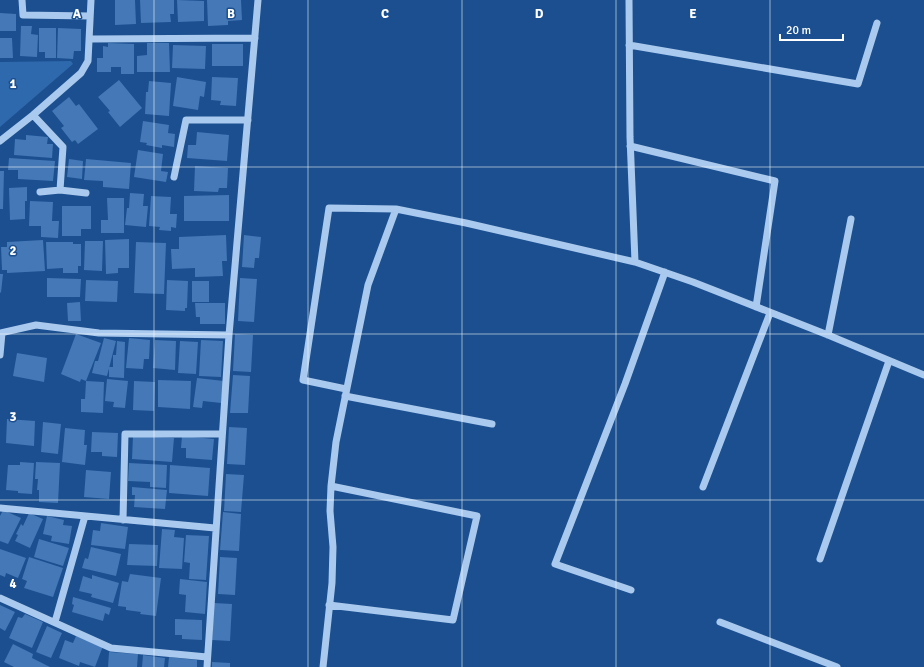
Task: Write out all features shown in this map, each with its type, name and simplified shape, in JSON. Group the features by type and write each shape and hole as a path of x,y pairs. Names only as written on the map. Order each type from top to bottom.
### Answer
{"street":[{"path":"22,0 23,15 90,16"},
{"path":"0,141 33,116 81,73 88,61 91,0"},
{"path":"206,667 229,335 258,0"},
{"path":"629,0 630,146 635,262"},
{"path":"629,45 858,84 877,23"},
{"path":"90,39 255,38"},
{"path":"33,116 63,147 60,190"},
{"path":"174,177 186,120 248,120"},
{"path":"630,146 775,181 756,307"},
{"path":"40,192 60,190 86,193"},
{"path":"492,424 345,392 303,380 329,208 396,209 466,223 635,262 665,272 828,335 924,375"},
{"path":"323,667 333,547 330,511 336,442 368,285 396,209"},
{"path":"828,335 851,218"},
{"path":"631,590 556,564 625,384 665,272"},
{"path":"703,487 770,313"},
{"path":"0,356 1,333 36,325 99,333 229,335"},
{"path":"820,559 889,361"},
{"path":"123,520 125,434 222,434"},
{"path":"329,605 453,620 477,516 331,486"},
{"path":"0,508 215,528"},
{"path":"55,622 85,516"},
{"path":"0,598 111,648 207,657"},
{"path":"720,622 837,667"}],"shaded area":[{"path":"71,61 73,64 0,127 0,62"}],"building":[{"path":"115,0 135,0 136,24 115,25"},
{"path":"140,0 174,0 174,14 170,14 171,22 141,23"},
{"path":"177,0 204,1 204,21 178,22"},
{"path":"207,0 241,0 242,20 228,21 228,25 208,26"},
{"path":"0,13 16,14 16,31 0,31"},
{"path":"21,26 32,26 31,34 38,35 37,57 20,56"},
{"path":"39,28 56,28 56,58 45,58 45,52 39,52"},
{"path":"58,28 81,29 81,51 74,51 73,59 57,58"},
{"path":"0,38 12,38 13,58 0,58"},
{"path":"108,43 134,44 134,74 121,74 121,67 111,67 111,72 97,72 97,58 103,58 103,46 108,47"},
{"path":"147,43 169,43 170,72 137,72 137,56 147,55"},
{"path":"212,44 243,44 243,66 212,66"},
{"path":"173,45 206,46 205,69 172,68"},
{"path":"177,77 206,82 204,97 200,96 198,110 173,106"},
{"path":"212,77 238,78 236,106 220,105 221,101 211,100"},
{"path":"119,80 142,108 120,127 108,112 110,111 98,97"},
{"path":"149,81 171,83 169,116 145,114 146,92 148,92"},
{"path":"69,97 76,106 79,104 98,129 78,144 75,140 72,142 61,128 64,126 52,111"},
{"path":"143,121 169,125 168,133 175,134 174,147 162,145 162,148 146,145 147,143 140,142"},
{"path":"197,132 229,135 227,161 187,158 188,145 196,145"},
{"path":"26,135 48,137 47,144 53,144 52,158 14,155 15,139 26,140"},
{"path":"138,150 163,154 161,171 168,172 166,182 134,177"},
{"path":"9,158 55,161 53,181 18,179 18,170 8,170"},
{"path":"69,159 83,161 82,179 67,177"},
{"path":"86,159 131,163 129,189 103,187 103,181 84,180"},
{"path":"195,166 228,168 227,188 219,188 218,192 194,191"},
{"path":"0,171 4,171 3,209 0,209"},
{"path":"27,187 25,219 10,220 9,188"},
{"path":"130,193 144,194 143,206 148,206 146,227 125,225 127,208 129,208"},
{"path":"229,195 229,221 184,221 184,196"},
{"path":"151,196 171,197 170,214 177,214 176,228 171,227 171,231 159,230 160,227 149,226"},
{"path":"107,198 124,198 124,233 101,233 101,220 108,220"},
{"path":"30,201 53,202 52,221 59,221 58,238 41,237 41,226 29,226"},
{"path":"62,206 91,206 91,229 81,229 81,236 62,236"},
{"path":"226,235 227,261 222,261 223,276 195,277 195,268 172,269 171,249 179,249 179,237"},
{"path":"244,235 261,237 259,258 255,258 254,268 242,267"},
{"path":"129,239 129,268 118,268 118,273 106,274 105,240"},
{"path":"43,240 45,271 7,273 7,270 2,270 1,247 7,247 7,242"},
{"path":"85,241 103,241 102,271 84,270"},
{"path":"46,242 73,242 73,244 81,244 81,266 78,266 78,273 63,273 63,268 47,269"},
{"path":"136,242 166,243 164,294 134,293"},
{"path":"0,274 3,274 1,293 0,292"},
{"path":"47,278 81,279 80,297 47,297"},
{"path":"240,278 257,279 254,322 238,321"},
{"path":"86,280 118,281 117,302 85,301"},
{"path":"167,280 188,281 187,308 185,308 185,311 166,310"},
{"path":"192,281 209,281 209,302 192,302"},
{"path":"80,302 81,321 68,321 67,303"},
{"path":"195,303 225,303 225,324 200,324 200,317 196,317"},
{"path":"76,334 101,343 86,381 81,379 80,382 61,374"},
{"path":"235,334 253,335 251,372 233,371"},
{"path":"104,338 116,341 107,376 92,373 95,361 98,361"},
{"path":"129,338 150,340 149,359 144,359 143,369 126,368"},
{"path":"155,340 176,341 175,370 153,368"},
{"path":"201,340 223,341 221,377 199,376"},
{"path":"117,341 125,342 124,378 109,377 109,367 113,367 113,355 116,355"},
{"path":"180,341 198,342 196,374 178,373"},
{"path":"17,353 47,358 44,382 13,376"},
{"path":"233,375 250,376 248,413 230,413"},
{"path":"197,378 224,381 221,403 203,401 202,408 193,407"},
{"path":"107,379 128,381 125,408 113,407 114,402 105,401"},
{"path":"158,380 191,381 190,409 158,407"},
{"path":"86,381 104,382 103,413 81,412 81,399 85,399"},
{"path":"134,381 155,382 154,411 133,410"},
{"path":"7,419 35,421 34,446 6,443"},
{"path":"43,422 61,424 58,454 41,452"},
{"path":"229,427 247,428 245,465 227,464"},
{"path":"65,428 85,430 84,445 87,445 85,465 62,462"},
{"path":"92,432 118,433 117,457 102,456 102,452 91,452"},
{"path":"133,436 174,438 172,462 132,459"},
{"path":"182,436 214,439 212,460 186,458 186,448 181,448"},
{"path":"20,462 34,463 32,494 6,490 8,465 20,465"},
{"path":"36,462 60,463 58,503 39,502 39,490 37,490 38,479 35,479"},
{"path":"129,463 167,465 166,488 150,487 150,482 128,481"},
{"path":"170,465 210,468 208,496 169,493"},
{"path":"86,470 111,472 109,499 84,497"},
{"path":"226,474 244,475 241,512 224,511"},
{"path":"132,487 167,490 165,509 134,507 135,495 132,495"},
{"path":"3,510 21,518 8,544 0,541 0,516"},
{"path":"223,512 241,514 239,551 220,550"},
{"path":"29,513 43,519 30,548 15,541 18,535 16,534 21,524 23,526"},
{"path":"47,516 64,520 63,525 72,526 69,544 51,541 52,536 43,534"},
{"path":"101,523 128,527 125,549 91,545 93,530 100,531"},
{"path":"162,529 175,530 174,537 184,538 182,569 159,568"},
{"path":"186,535 209,536 206,580 189,579 190,563 184,562"},
{"path":"39,539 69,548 63,566 34,557"},
{"path":"129,544 158,545 157,566 127,565"},
{"path":"91,547 121,554 116,576 82,568 85,558 88,559"},
{"path":"0,549 26,558 18,578 6,573 5,577 0,575"},
{"path":"29,557 63,568 53,597 24,588 27,581 22,579"},
{"path":"220,557 237,558 235,595 218,594"},
{"path":"130,574 161,578 156,616 140,614 141,612 126,610 126,607 118,606 122,581 128,582"},
{"path":"92,575 119,583 113,603 91,597 92,594 79,591 83,576 92,579"},
{"path":"180,579 207,582 205,614 185,612 186,595 179,594"},
{"path":"73,597 111,608 109,615 105,613 103,621 72,612 74,605 72,604"},
{"path":"214,603 232,604 230,641 212,640"},
{"path":"0,605 15,612 5,631 0,628"},
{"path":"25,614 43,622 32,648 9,638 18,617 22,618"},
{"path":"175,619 202,620 202,640 182,639 182,635 175,635"},
{"path":"47,626 62,633 51,658 36,652"},
{"path":"76,636 103,646 95,667 80,662 79,666 59,658 65,640 73,643"},
{"path":"13,644 33,654 32,658 50,667 14,667 4,662"},
{"path":"109,652 138,654 137,667 108,667"},
{"path":"143,655 165,658 164,667 142,667"},
{"path":"169,657 197,660 197,667 168,667"},
{"path":"212,662 230,663 230,667 212,667"}]}
